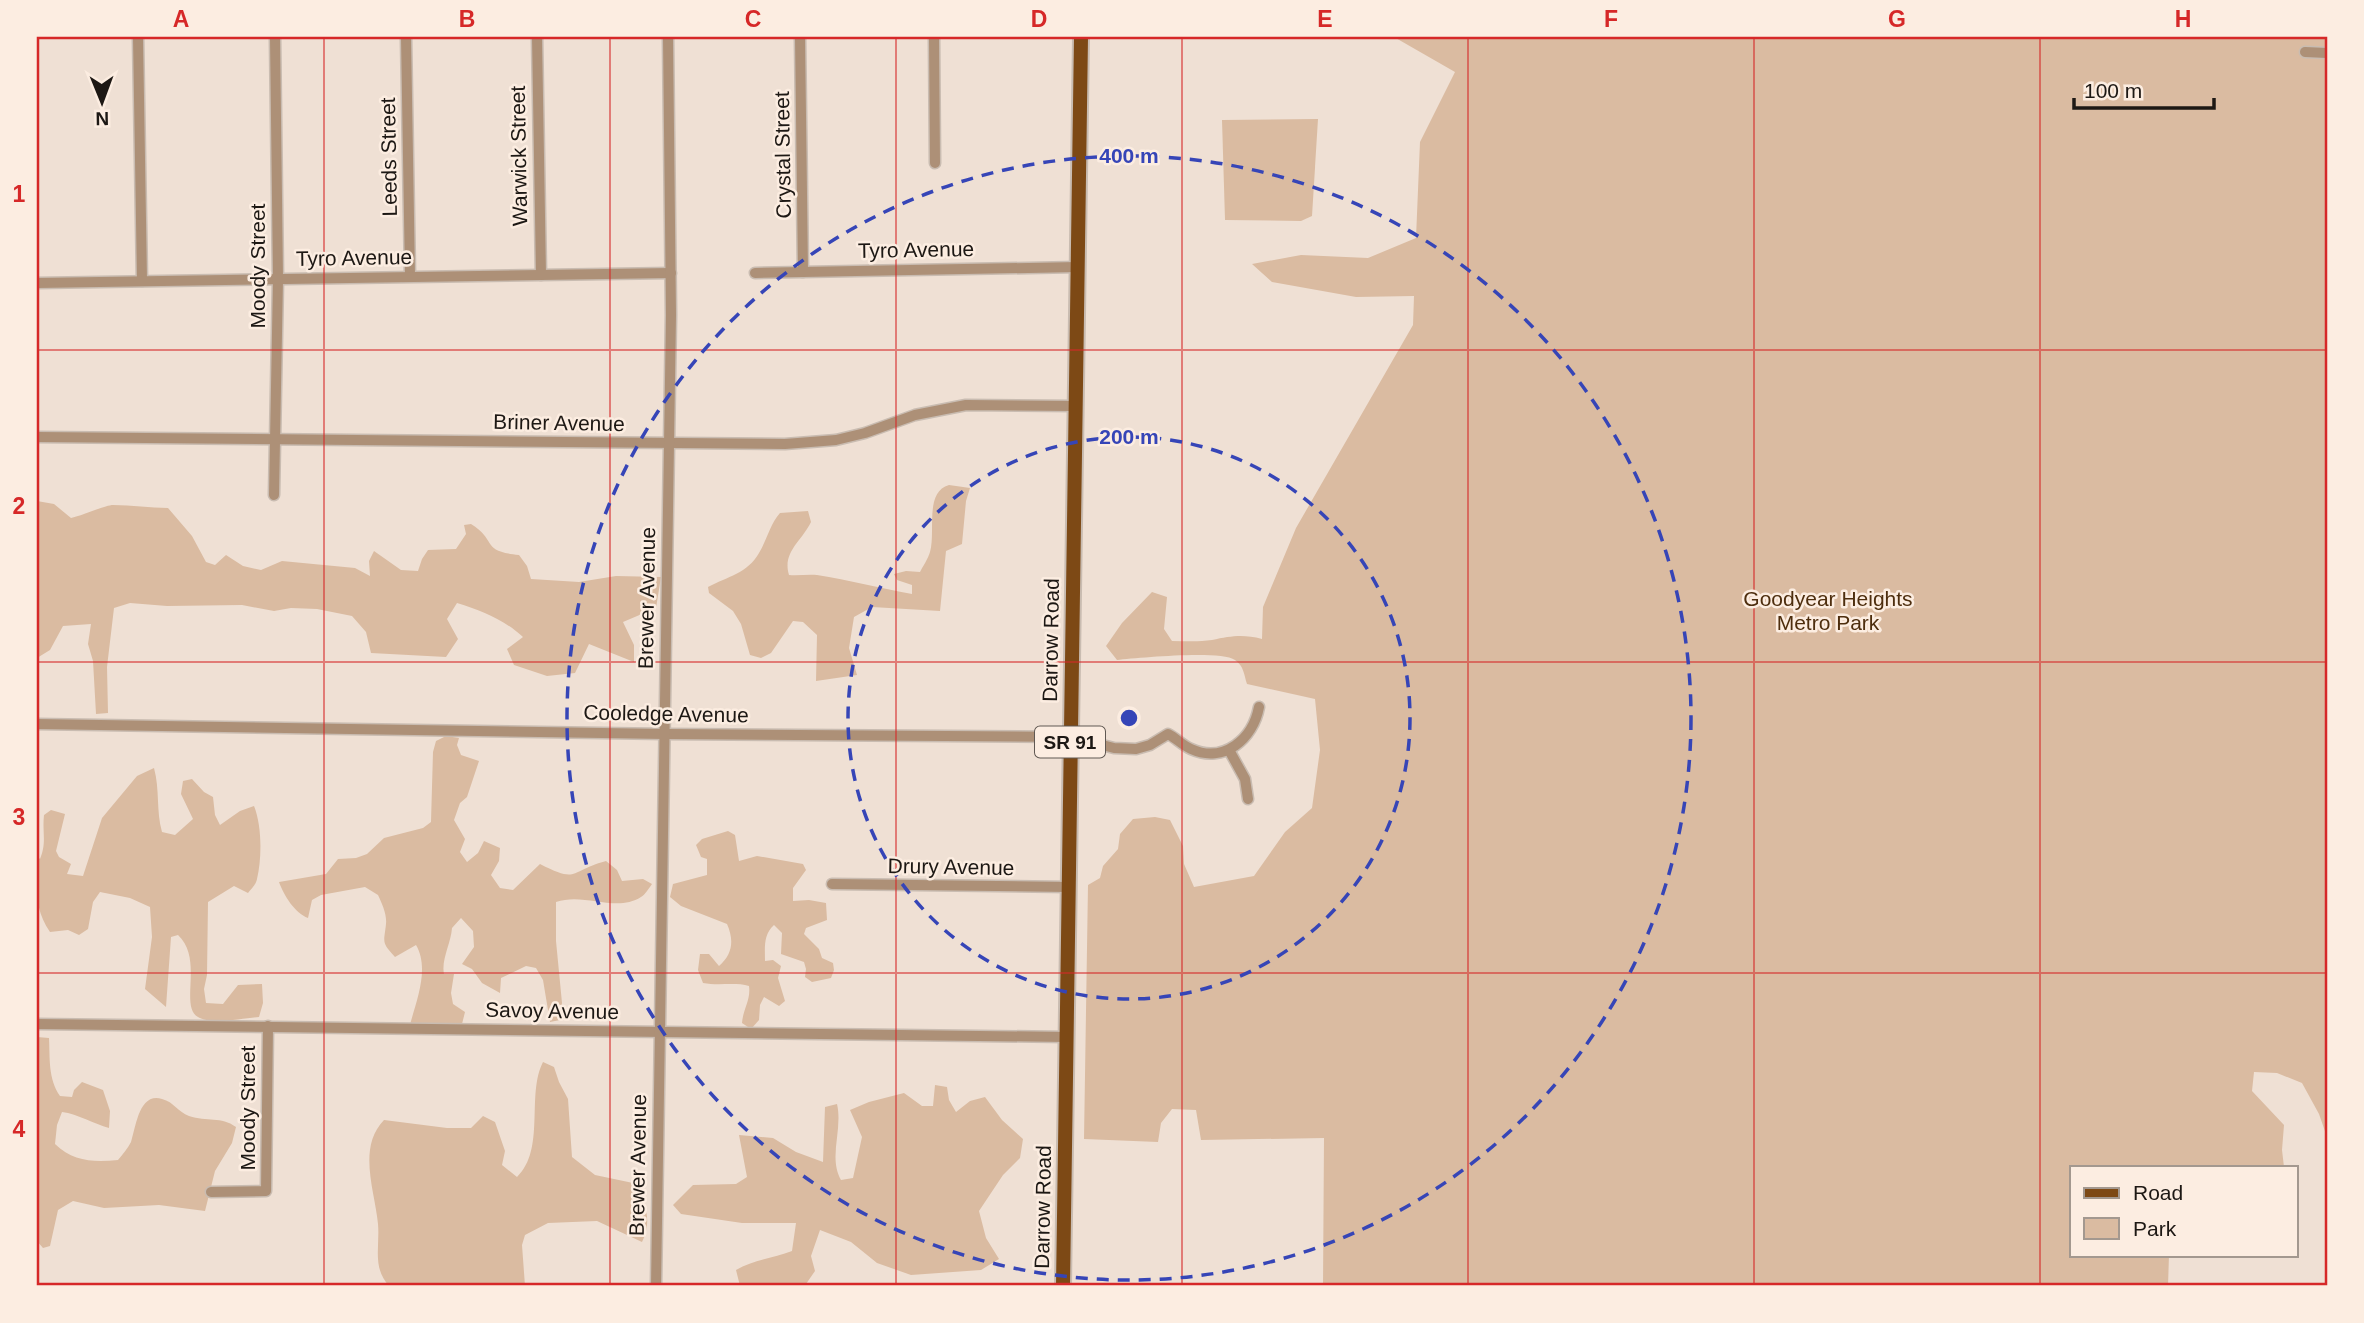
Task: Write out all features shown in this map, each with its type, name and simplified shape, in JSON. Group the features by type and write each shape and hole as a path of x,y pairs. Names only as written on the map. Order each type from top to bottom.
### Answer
{"main road":[{"name":"Darrow Road","path":"1063,1286 1081,37"}],"street":[{"path":"138,37 142,281"},
{"name":"Moody Street","path":"274,495 278,279 275,37"},
{"name":"Leeds Street","path":"406,37 410,276"},
{"name":"Warwick Street","path":"537,37 541,275"},
{"name":"Brewer Avenue","path":"656,1286 671,273 668,37"},
{"name":"Crystal Street","path":"800,37 803,272"},
{"path":"934,37 935,163"},
{"path":"2305,52 2327,53"},
{"name":"Tyro Avenue","path":"755,273 1078,267"},
{"name":"Tyro Avenue","path":"37,283 671,273"},
{"name":"Briner Avenue","path":"37,437 821,442 865,433 915,415 947,408 1003,404 1076,406"},
{"path":"1248,799 1245,779 1229,750 1247,737 1259,707"},
{"name":"Cooledge Avenue","path":"37,724 1070,737 1114,748 1136,749 1150,745 1168,734 1198,752 1229,750"},
{"name":"Drury Avenue","path":"832,884 1069,887"},
{"name":"Savoy Avenue","path":"37,1024 1067,1037"},
{"name":"Moody Street","path":"211,1192 267,1191 268,1026"}],"green space":[{"name":"Goodyear Heights Metro Park","path":"1394,37 2327,37 2327,1137 2319,1114 2302,1083 2277,1073 2254,1072 2252,1091 2284,1125 2284,1166 2070,1166 2070,1256 2169,1256 2168,1286 1323,1286 1324,1138 1201,1140 1196,1110 1172,1109 1161,1123 1158,1142 1084,1139 1088,885 1100,878 1103,866 1118,849 1120,834 1133,819 1155,817 1170,820 1183,846 1184,864 1194,887 1254,876 1285,832 1312,808 1320,750 1315,699 1247,684 1240,665 1235,660 1213,656 1178,656 1117,660 1106,646 1122,623 1152,592 1167,597 1164,629 1172,641 1202,641 1237,636 1262,639 1263,607 1296,528 1413,325 1414,296 1356,297 1272,282 1252,264 1301,255 1368,258 1416,238 1420,142 1455,72"},
{"path":"1318,119 1312,216 1301,221 1225,220 1222,120"},
{"path":"949,485 970,488 966,501 962,544 946,551 940,611 872,607 854,617 849,648 857,675 816,681 817,635 803,622 793,621 771,653 761,658 750,655 741,624 733,611 709,593 708,587 736,574 754,560 780,513 808,511 811,522 788,560 789,575 817,575 912,594 912,585 897,580 894,574 920,572 932,544 932,514 936,496 941,489"},
{"path":"37,501 54,504 71,518 113,505 168,508 192,536 206,562 215,565 226,555 243,566 261,570 282,561 355,568 370,576 369,561 374,551 401,570 418,571 428,550 456,549 466,534 464,525 471,524 494,548 519,555 527,566 531,579 579,582 616,576 661,577 656,608 623,622 634,645 634,662 589,644 575,673 547,676 514,665 507,649 523,637 492,616 457,603 447,619 458,639 446,657 371,653 366,632 352,616 317,609 291,608 274,611 242,605 167,606 130,603 114,608 107,667 108,713 96,714 93,661 88,644 91,624 63,626 50,650 37,658"},
{"path":"446,736 459,738 457,745 461,755 479,761 467,797 460,803 454,820 465,839 460,852 467,862 478,853 484,841 500,848 499,861 491,875 500,888 513,890 540,864 562,873 574,874 606,861 617,870 622,881 643,879 652,884 642,896 621,903 578,899 556,902 556,941 562,1003 560,1020 550,1022 543,980 536,968 526,966 501,978 500,993 482,983 472,969 462,964 474,947 473,931 461,918 452,928 443,969 444,974 454,974 451,993 453,1004 465,1012 462,1024 410,1025 422,975 420,954 416,945 395,957 387,948 384,939 386,917 378,895 365,887 321,895 312,900 308,918 294,908 281,887 279,882 326,874 338,859 367,854 384,838 423,828 431,822 433,752 436,741"},
{"path":"154,768 162,832 175,835 193,819 181,794 183,781 192,779 213,797 215,815 220,825 240,811 254,806 259,823 260,842 260,862 255,885 248,893 234,886 208,902 207,975 204,989 206,1003 223,1004 238,985 262,984 263,1003 259,1017 219,1021 198,1017 191,1003 189,956 186,945 178,935 171,937 166,1007 145,989 152,937 150,907 130,898 100,892 93,902 88,929 79,935 68,930 50,932 41,914 38,905 37,856 40,859 43,847 44,815 51,810 65,814 56,851 59,857 71,864 67,874 83,876 102,818 137,776"},
{"path":"728,831 735,835 739,861 757,856 803,864 806,870 793,888 793,901 826,903 827,920 806,928 804,934 819,949 822,958 833,963 834,970 831,978 812,982 805,977 804,962 781,954 782,933 774,925 766,937 765,961 773,960 781,966 778,978 785,1001 779,1006 764,997 760,1005 759,1020 751,1029 742,1023 749,986 703,983 698,970 700,954 709,954 719,966 727,957 731,936 727,924 681,906 670,897 673,884 707,875 707,859 701,857 696,845 702,839"},
{"path":"37,1037 49,1038 52,1075 60,1096 72,1097 74,1090 82,1082 103,1090 110,1111 109,1128 62,1112 57,1125 55,1144 69,1154 92,1161 118,1160 131,1142 143,1106 154,1098 166,1100 189,1116 225,1121 236,1127 232,1143 215,1171 205,1211 159,1205 104,1208 73,1201 58,1210 50,1246 43,1248 37,1241"},
{"path":"543,1062 554,1067 568,1099 572,1157 595,1175 633,1183 637,1190 647,1219 642,1242 597,1221 548,1223 525,1235 522,1245 525,1286 389,1286 380,1272 378,1224 370,1170 371,1143 376,1131 384,1120 447,1128 471,1128 483,1116 495,1122 505,1151 502,1165 517,1177 531,1152 538,1075"},
{"path":"935,1085 947,1087 949,1100 956,1112 970,1101 985,1097 1002,1120 1023,1139 1020,1158 1003,1175 979,1211 986,1238 999,1259 981,1270 911,1275 877,1263 851,1242 820,1230 811,1256 815,1271 806,1284 740,1286 736,1270 792,1251 796,1223 742,1223 681,1214 673,1205 693,1185 736,1184 747,1177 739,1135 773,1138 796,1152 823,1162 825,1107 837,1104 837,1171 841,1180 853,1178 862,1137 850,1110 904,1093 922,1106 933,1106"}]}
